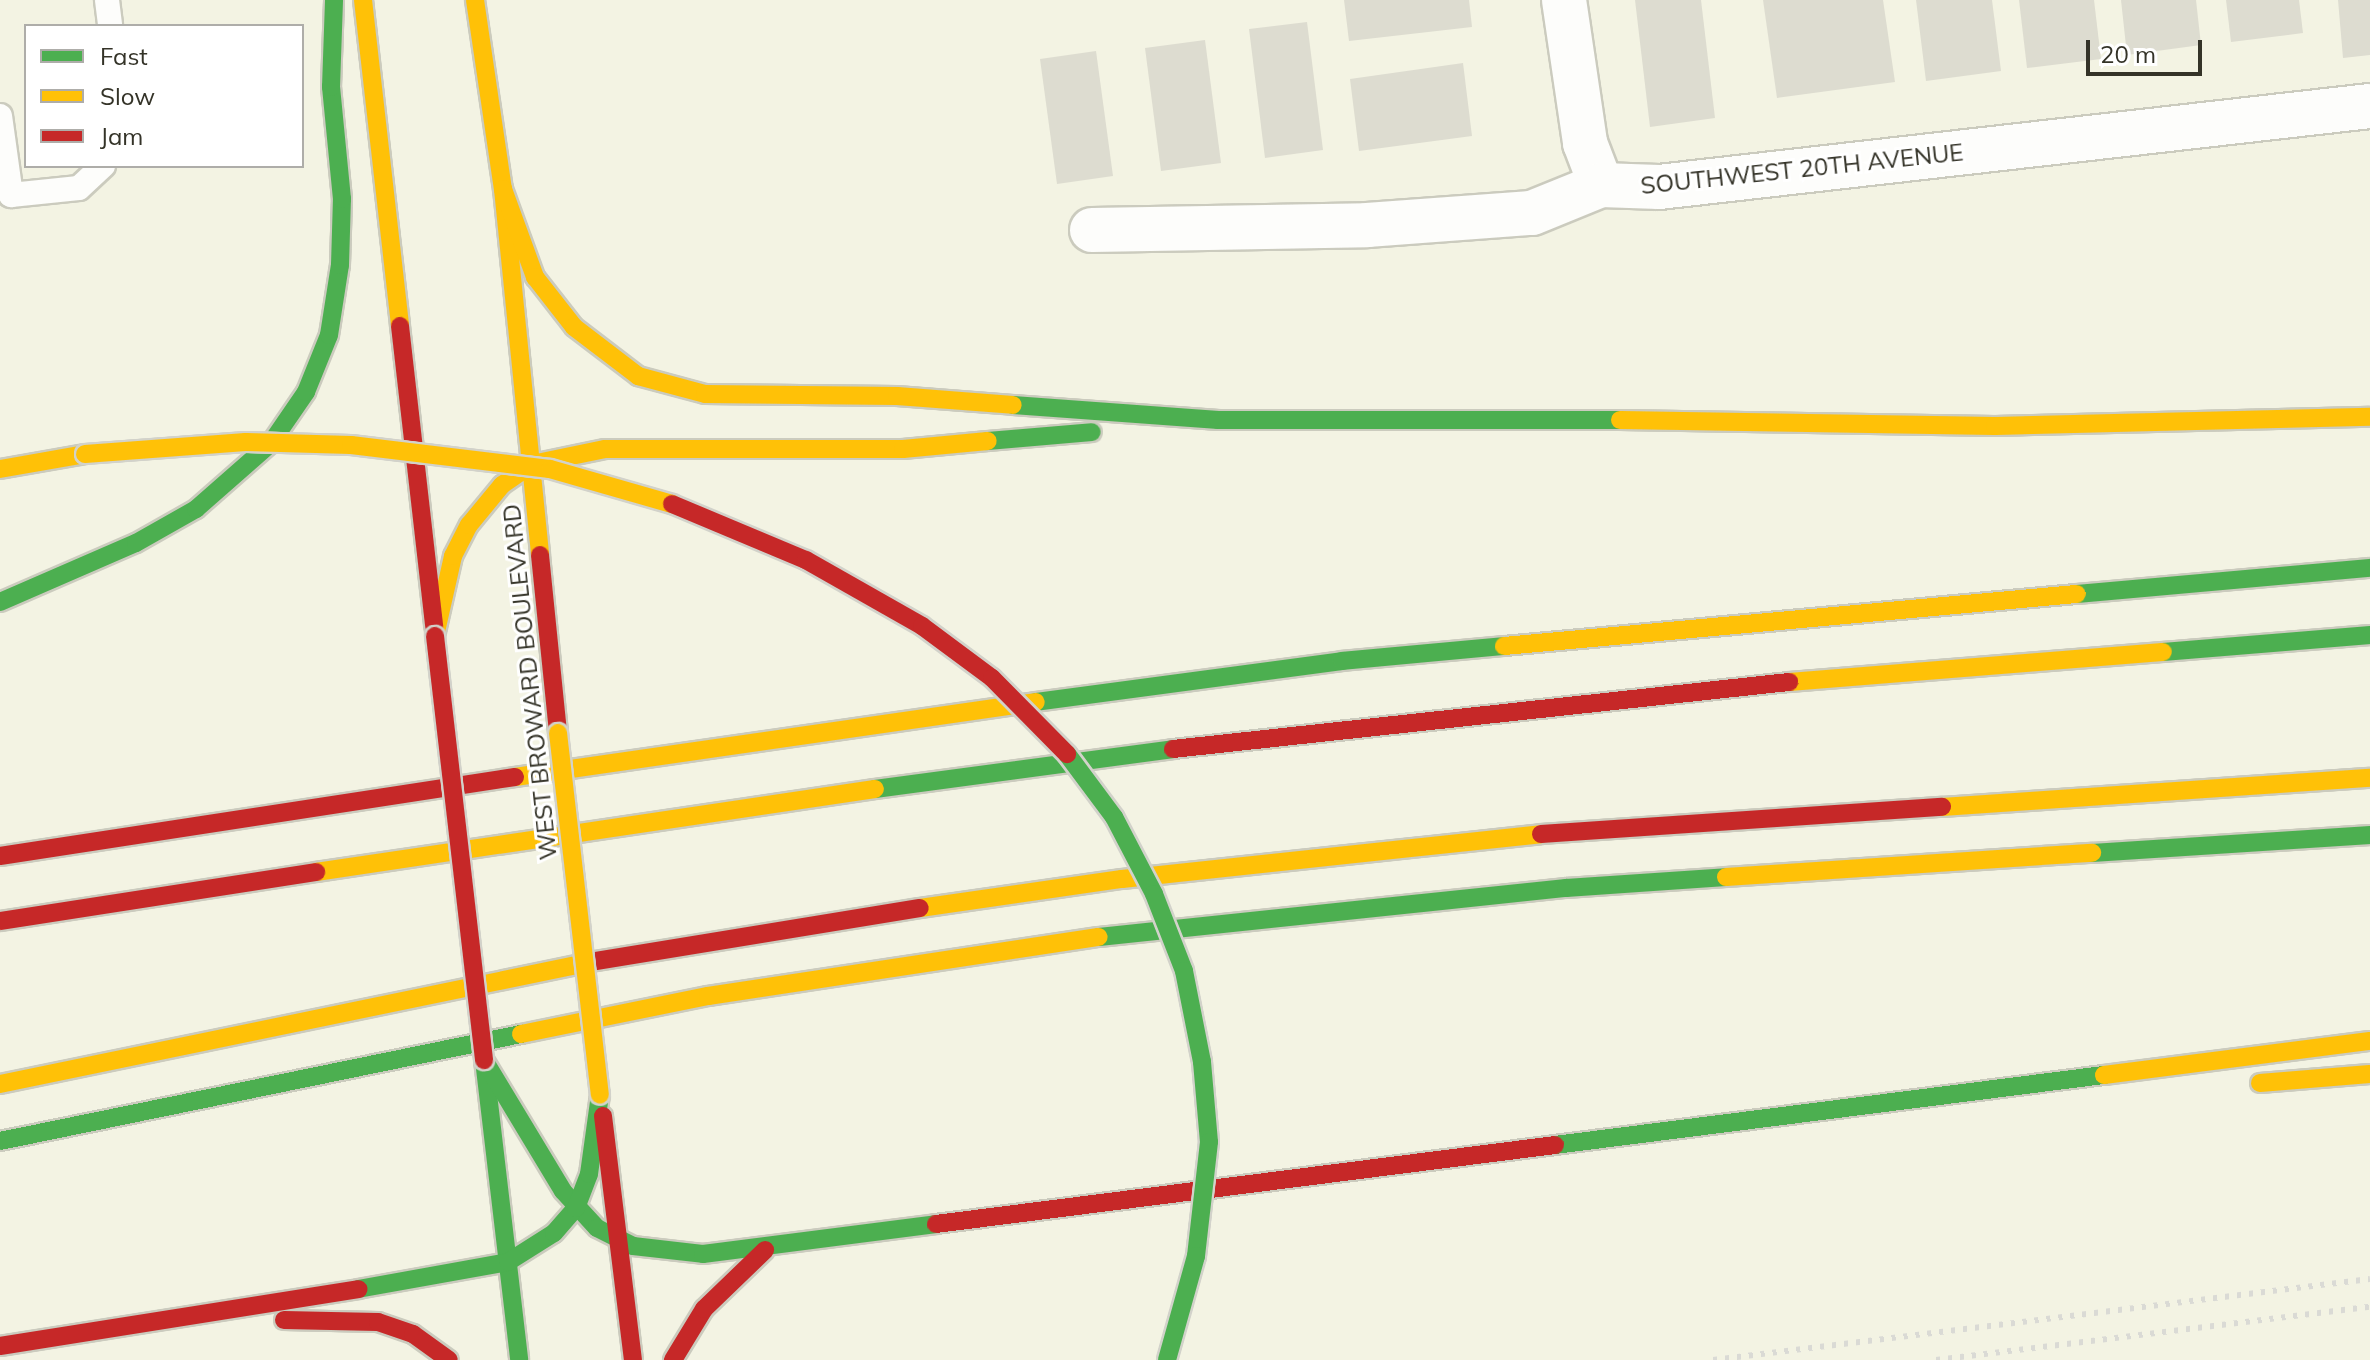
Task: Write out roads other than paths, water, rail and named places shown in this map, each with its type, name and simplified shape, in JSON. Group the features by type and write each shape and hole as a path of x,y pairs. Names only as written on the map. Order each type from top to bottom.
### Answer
{"main road":[{"path":"0,602 136,543 196,509 271,443 306,392 329,335 340,265 342,199 331,87 334,0"},
{"path":"363,0 519,1360"},
{"name":"WEST BROWARD BOULEVARD","path":"475,0 503,189 547,632 633,1360"},
{"path":"503,189 521,248 544,289 584,336 638,376 719,395 897,396 1218,420 1809,420 1995,426 2370,417"},
{"path":"435,636 464,534 489,497 532,464 605,449 903,449 1218,420"},
{"path":"0,469 85,454 246,442 351,445 550,469 683,507 806,560 922,626 992,678 1058,742 1114,817 1166,921 1188,986 1204,1076 1207,1178 1187,1294 1167,1360"},
{"path":"0,856 604,762 1311,664 1746,620 2370,568"},
{"path":"0,921 636,822 1206,744 1782,683 2370,635"},
{"path":"0,1084 530,973 857,917 1122,879 1563,832 2370,778"},
{"path":"0,1141 708,996 1133,932 1566,888 2370,835"},
{"path":"484,1060 575,1204 620,1241 682,1254 765,1250 1942,1100 2167,1063 2370,1041"},
{"path":"2243,1084 2370,1074"},
{"path":"1942,1100 2132,1092"},
{"path":"0,1346 181,1320 508,1262 554,1233 575,1204 589,1174 600,1095"},
{"path":"673,1360 704,1309 765,1250"},
{"path":"181,1320 378,1322 413,1334 449,1360"}],"street":[{"path":"1564,0 1585,143 1601,185"},
{"name":"SOUTHWEST 20TH AVENUE","path":"1092,230 1367,225 1532,213 1601,185 1659,187 2370,106"}],"lane":[{"path":"107,0 110,24"},
{"path":"0,116 11,195 79,188 101,168"}],"railway":[{"path":"1713,1360 2370,1279"},
{"path":"1936,1360 2370,1307"}]}
